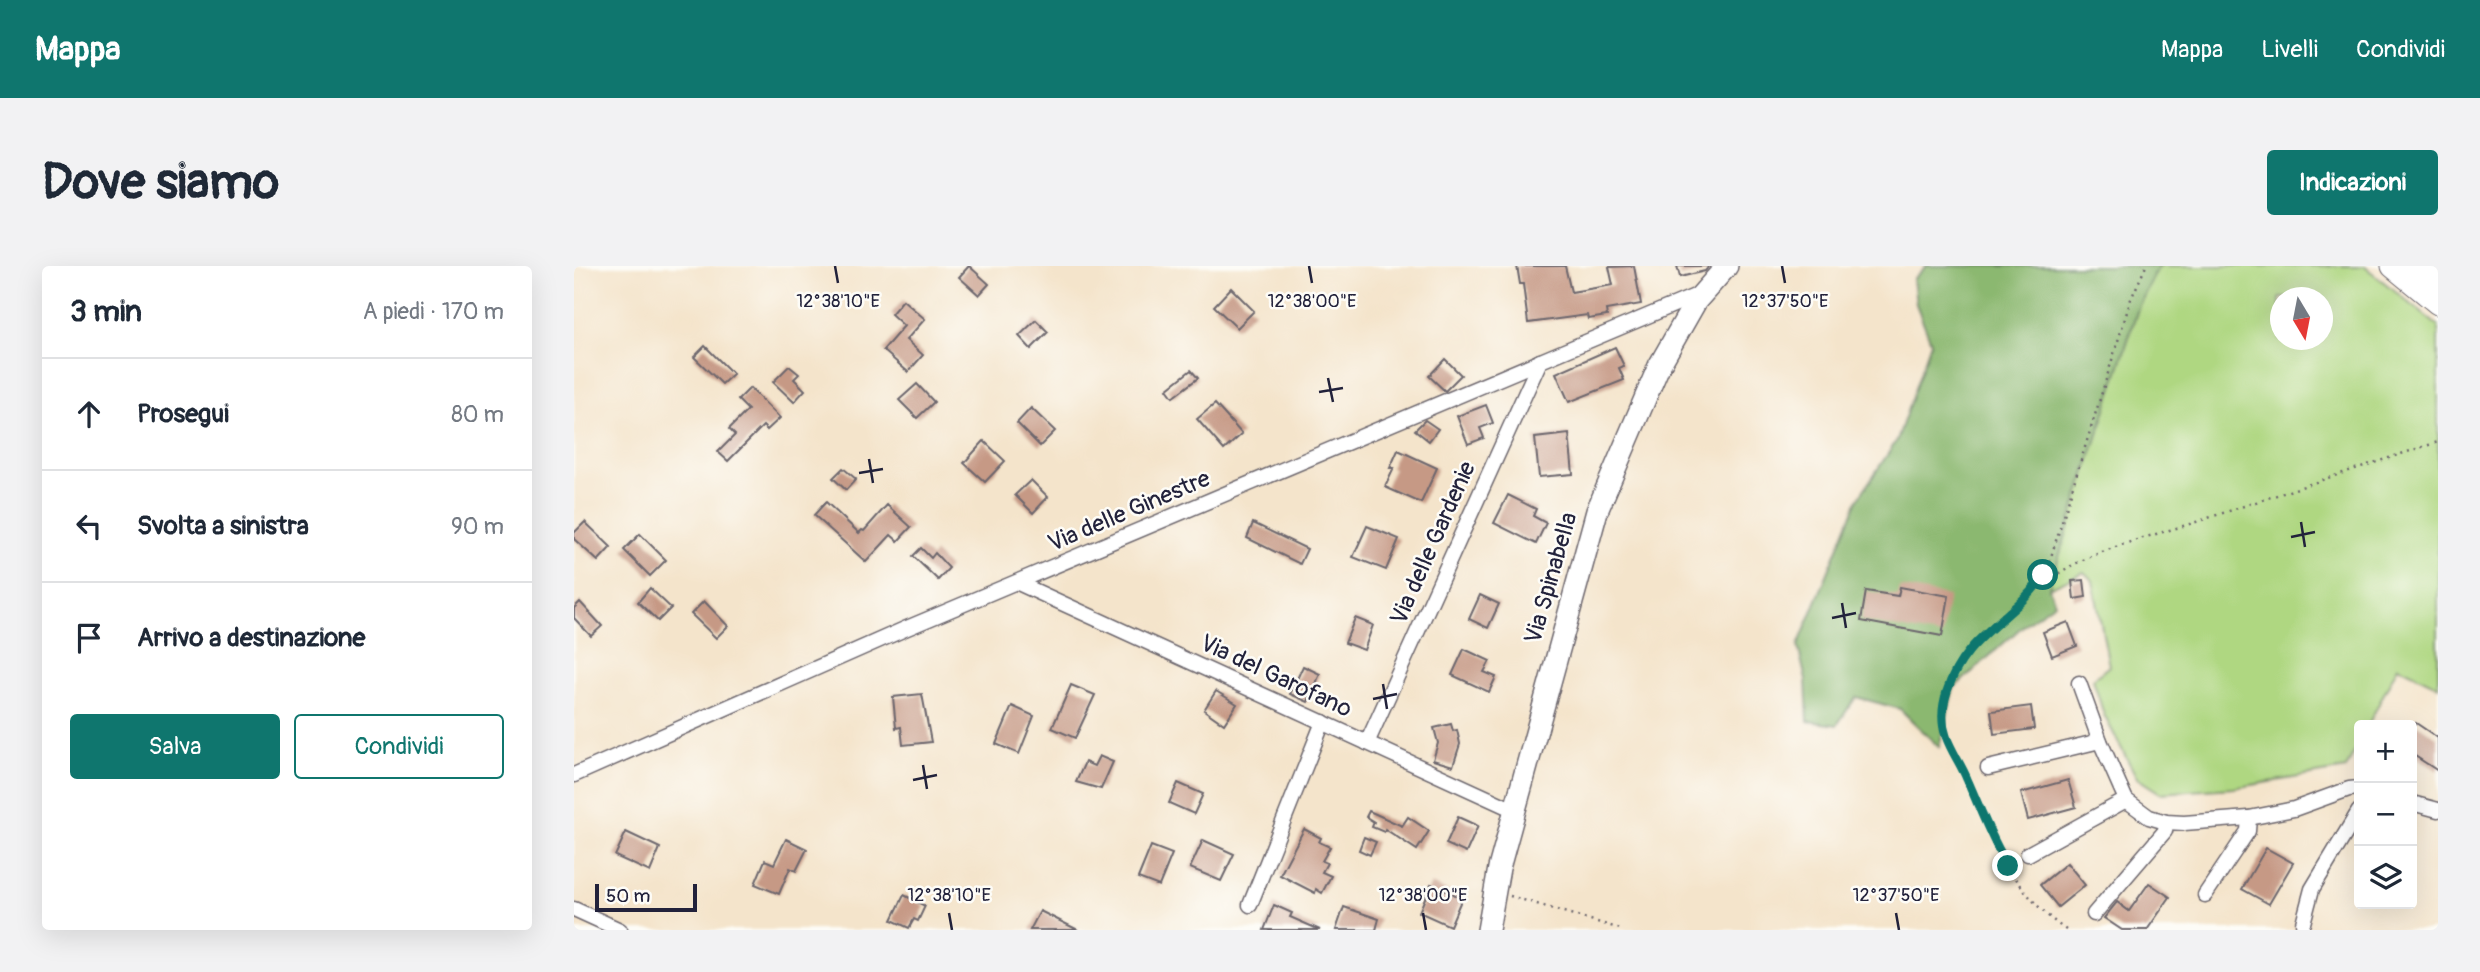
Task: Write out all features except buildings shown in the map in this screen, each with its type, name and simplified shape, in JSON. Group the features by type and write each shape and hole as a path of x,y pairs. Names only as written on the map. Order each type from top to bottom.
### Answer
{"main road":[{"path":"2393,266 2438,303"},
{"path":"2419,266 2438,282"}],"street":[{"name":"Via Spinabella","path":"1488,930 1494,891 1514,810 1584,554 1602,498 1659,366 1703,292 1724,267"},
{"name":"Via delle Ginestre","path":"574,775 899,631 1703,292"},
{"name":"Via delle Gardenie","path":"1367,743 1541,361"},
{"name":"Via del Garofano","path":"1018,583 1514,810"},
{"path":"2079,683 2100,741 2126,800 2149,817 2166,822 2249,818 2294,809 2354,788"},
{"path":"1250,905 1323,722"},
{"path":"1988,768 2100,741"},
{"path":"2028,854 2126,800"},
{"path":"2417,804 2438,810"},
{"path":"2205,895 2248,831 2249,818"},
{"path":"2303,923 2312,889 2354,819"},
{"path":"2094,914 2165,831 2166,822"},
{"path":"574,909 620,930"}],"path":[{"path":"2034,589 2050,560 2131,299 2146,266"},
{"path":"2066,930 2030,897 2002,855 1945,734 1944,706 1950,679 1968,652 2034,589 2073,565 2438,442"},
{"path":"1494,891 1624,930"}],"green space":[{"path":"1926,266 2159,266 2139,305 2049,588 2055,603 2025,624 1954,688 1939,747 1900,709 1856,697 1837,725 1808,721 1806,680 1798,646 1858,499 1897,440 1931,342 1916,304 1913,279"},
{"path":"2159,266 2364,266 2438,326 2438,686 2398,666 2371,720 2354,720 2354,752 2346,769 2234,788 2160,793 2137,778 2104,715 2093,679 2109,666 2093,581 2084,572 2049,588 2139,305"}],"route":[{"path":"2008,866 1945,734 1944,706 1950,679 1968,652 2034,589 2043,575"}]}
